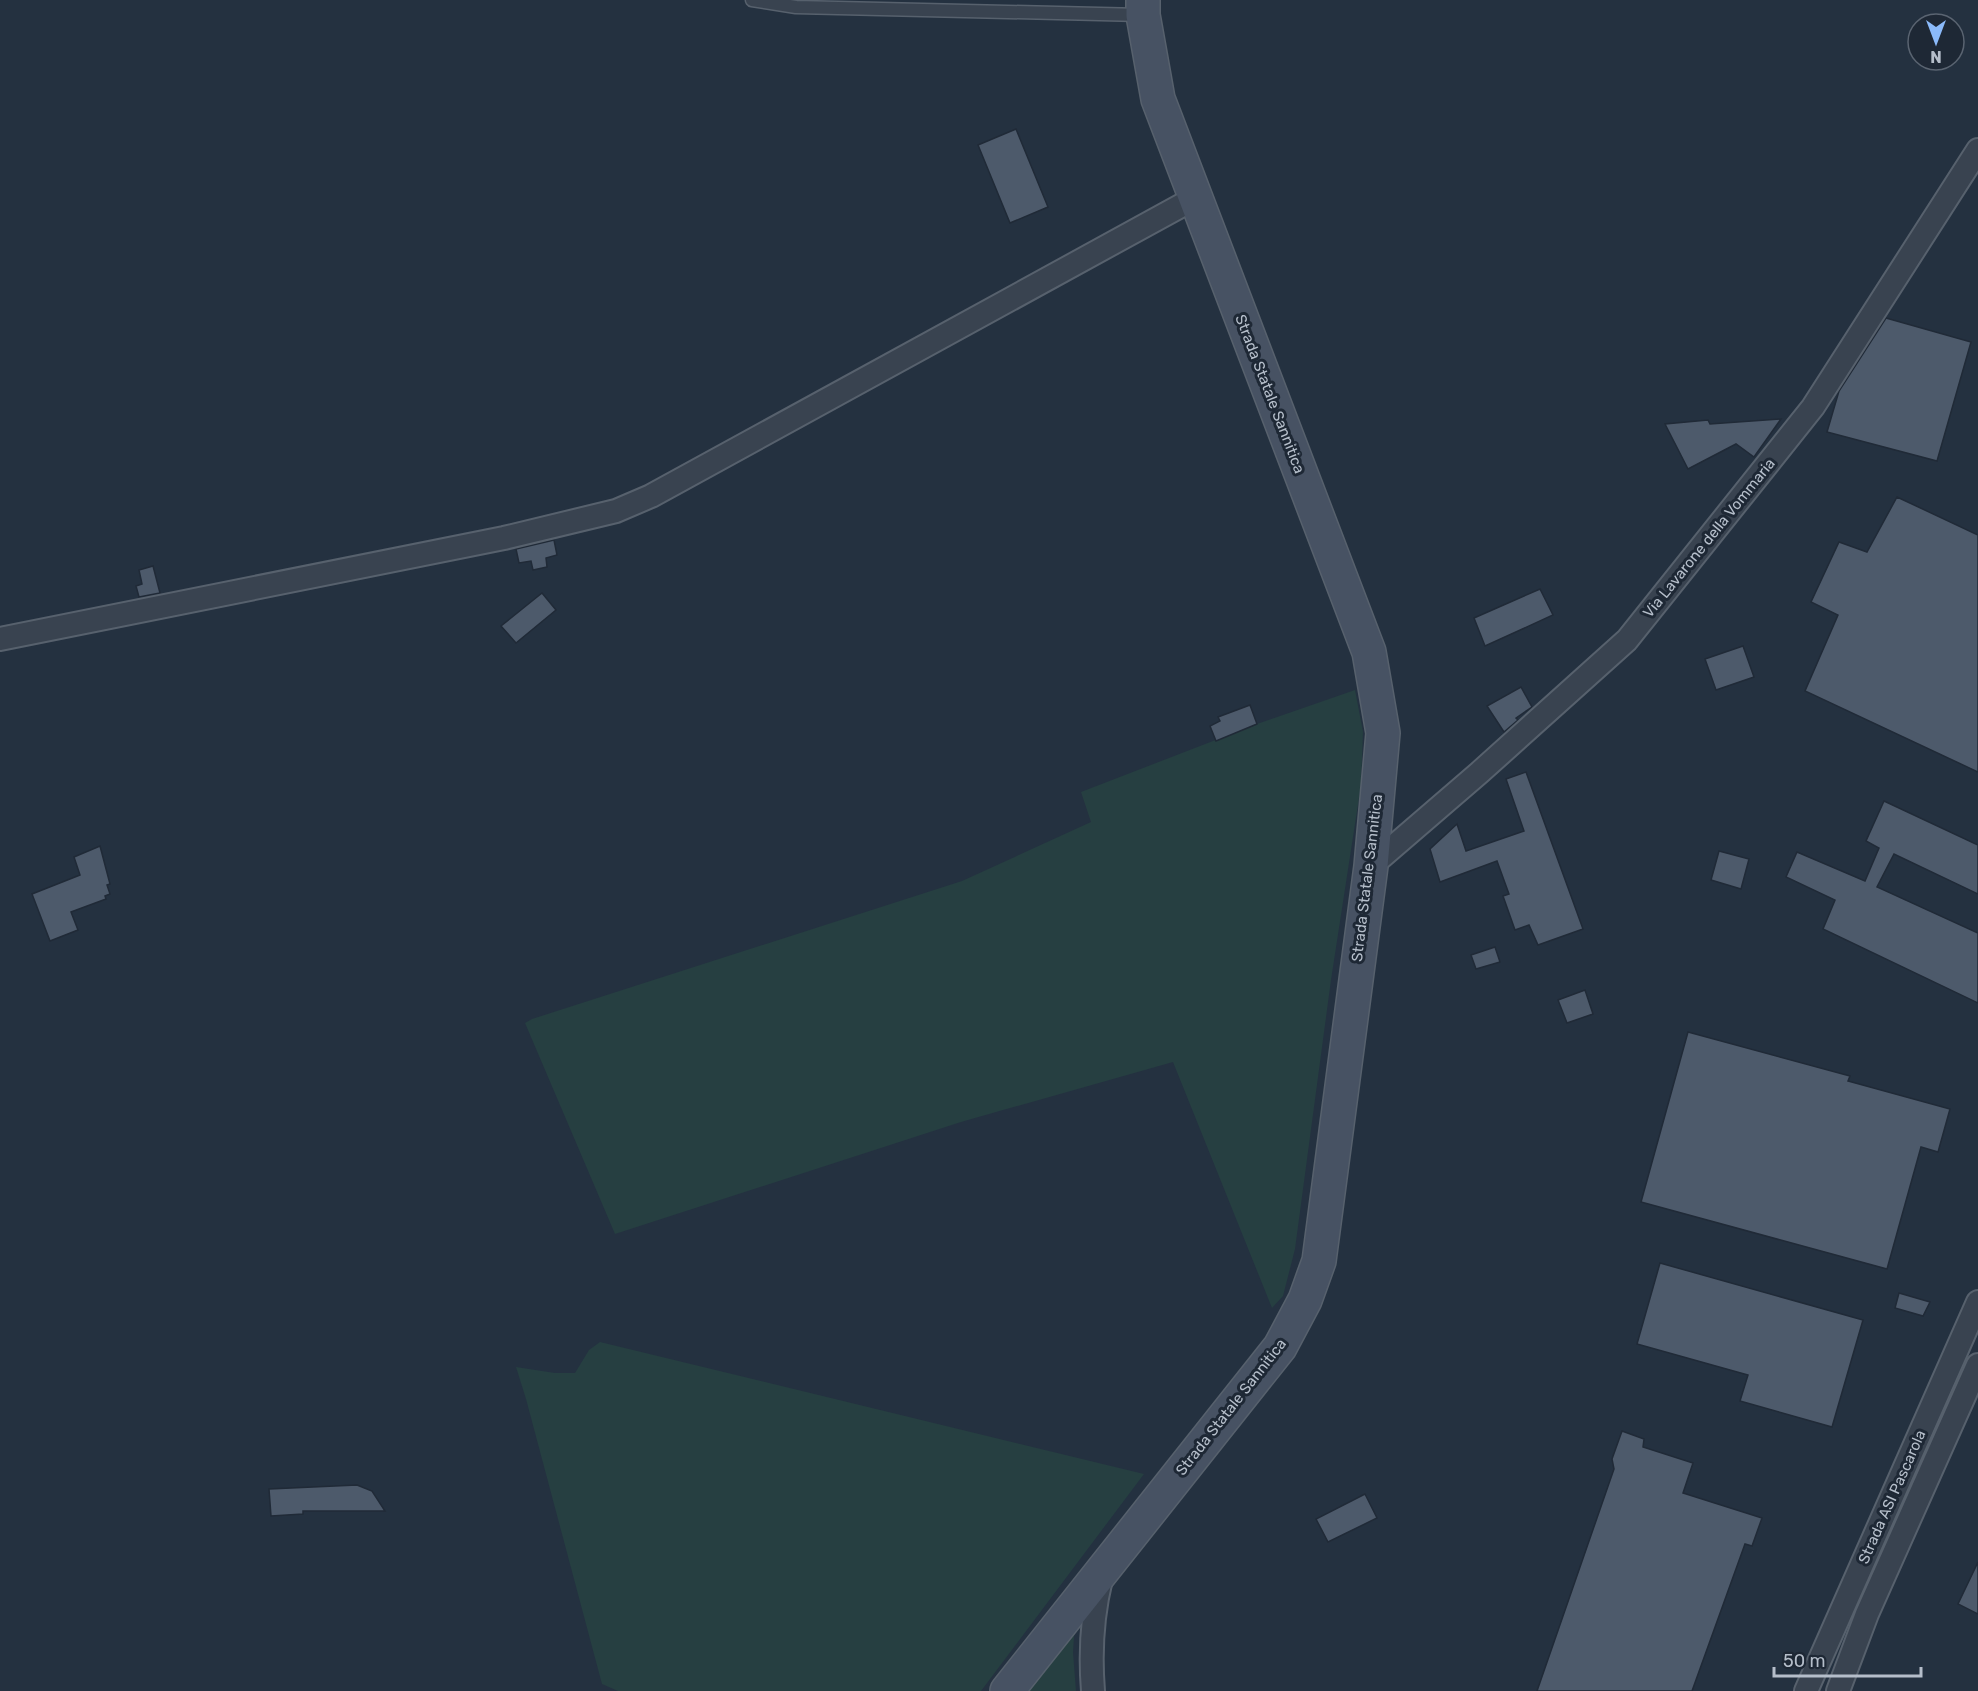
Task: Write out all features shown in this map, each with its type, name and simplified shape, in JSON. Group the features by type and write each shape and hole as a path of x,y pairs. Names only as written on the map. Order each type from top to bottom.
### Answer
{"main road":[{"name":"Strada Statale Sannitica","path":"1019,1687 1104,1568 1280,1347 1305,1300 1319,1261 1371,866 1383,733 1369,652 1158,99 1143,8"}],"street":[{"name":"Via Lavarone della Vommaria","path":"1371,866 1627,640 1813,407 1978,150"},
{"path":"0,639 504,538 616,511 651,496 1195,198"},
{"name":"Strada ASI Pascarola","path":"1806,1691 1978,1302"},
{"name":"Strada ASI Pascarola","path":"1838,1691 1867,1614 1978,1365"},
{"path":"1093,1691 1094,1605 1104,1568"}],"lane":[{"path":"752,0 796,7 1143,8"}],"green space":[{"path":"1355,690 1363,732 1361,785 1331,980 1295,1249 1283,1296 1272,1308 1173,1062 961,1122 615,1234 525,1023 962,881 1091,822 1081,792 1257,724"},
{"path":"600,1342 1144,1474 981,1691 618,1691 602,1684 516,1367 555,1373 575,1373 589,1350"},
{"path":"1076,1608 1073,1652 1076,1691 1019,1691"}],"building":[{"path":"1016,129 1048,207 1010,223 978,145"},
{"path":"1886,318 1971,342 1937,461 1827,432 1839,391"},
{"path":"1781,419 1754,457 1736,444 1688,469 1665,424 1708,420 1710,424"},
{"path":"1897,497 1978,535 1978,772 1805,691 1838,615 1811,602 1839,542 1867,552"},
{"path":"554,540 557,555 546,558 547,567 533,570 531,561 519,563 516,549"},
{"path":"153,566 160,593 139,597 136,586 142,584 139,570"},
{"path":"1540,589 1553,615 1485,646 1474,618"},
{"path":"542,593 556,610 516,643 501,626"},
{"path":"1743,646 1754,677 1716,690 1705,659"},
{"path":"1521,687 1532,707 1516,718 1518,720 1504,732 1487,706"},
{"path":"1250,705 1257,724 1216,741 1210,726 1220,721 1218,717"},
{"path":"1526,772 1583,929 1538,945 1529,925 1515,930 1503,896 1509,894 1497,861 1440,882 1430,849 1457,824 1466,851 1524,831 1506,779"},
{"path":"1884,801 1978,845 1978,894 1894,854 1877,887 1978,933 1978,1003 1823,929 1835,900 1786,877 1797,852 1865,881 1879,848 1866,841"},
{"path":"100,846 110,884 107,885 110,894 105,896 106,899 71,912 78,930 50,941 32,894 80,875 74,857"},
{"path":"1719,851 1749,859 1741,889 1711,880"},
{"path":"1495,947 1500,962 1476,969 1471,955"},
{"path":"1585,990 1593,1014 1567,1023 1558,1000"},
{"path":"1688,1032 1850,1076 1848,1081 1950,1109 1938,1152 1921,1147 1887,1269 1641,1202"},
{"path":"1660,1263 1863,1320 1832,1427 1740,1401 1748,1375 1637,1344"},
{"path":"1899,1293 1930,1302 1923,1316 1895,1308"},
{"path":"1622,1431 1644,1439 1643,1447 1693,1463 1683,1493 1762,1518 1752,1546 1745,1544 1692,1691 1537,1691 1614,1469 1612,1459"},
{"path":"357,1485 372,1491 385,1511 303,1511 303,1514 271,1516 269,1489"},
{"path":"1365,1494 1377,1518 1328,1542 1316,1519"},
{"path":"1978,1562 1978,1614 1958,1604"}]}
